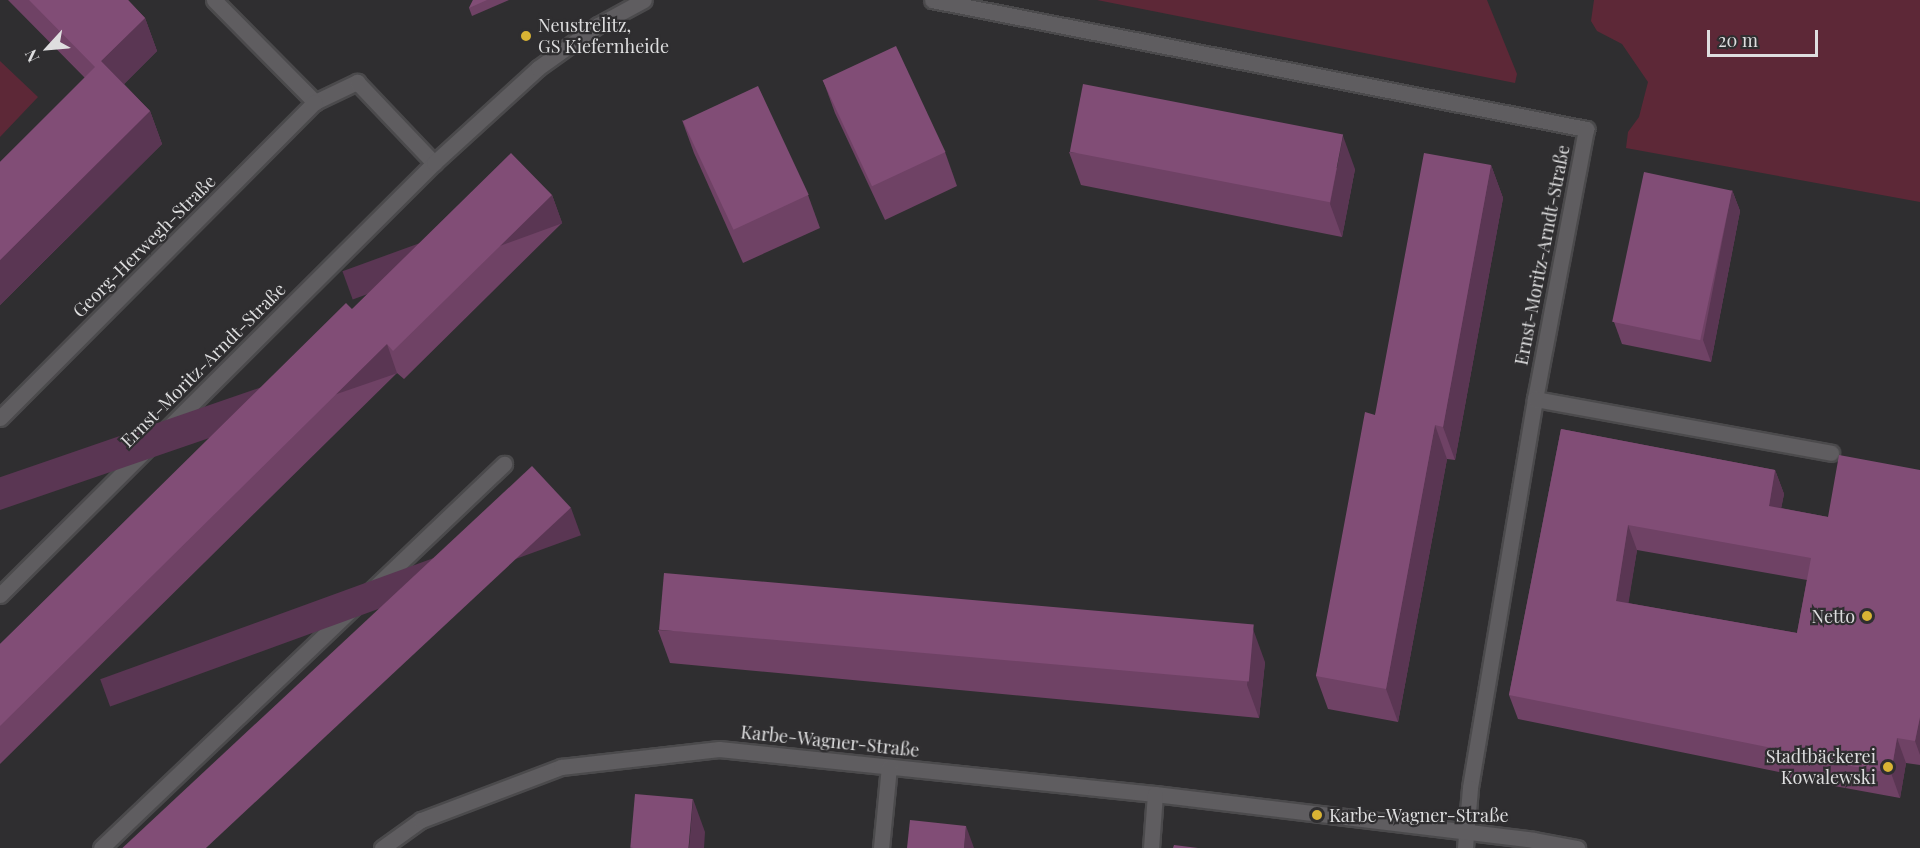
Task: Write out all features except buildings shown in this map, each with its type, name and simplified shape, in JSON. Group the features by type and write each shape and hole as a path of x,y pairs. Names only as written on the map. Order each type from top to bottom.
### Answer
{"street":[{"path":"214,0 315,102 357,82 434,163"},
{"name":"Ernst-Moritz-Arndt-Straße","path":"0,595 434,163 538,68 598,25 644,0"},
{"name":"Ernst-Moritz-Arndt-Straße","path":"932,0 1586,129 1536,399 1470,789 1466,840"},
{"name":"Georg-Herwegh-Straße","path":"0,418 315,102"},
{"path":"1536,399 1831,453"},
{"path":"101,848 504,464"},
{"name":"Karbe-Wagner-Straße","path":"382,848 422,820 561,767 719,749 1155,794 1466,840 1576,848"},
{"path":"882,841 889,767"},
{"path":"1151,848 1155,794"}],"shaded area":[{"path":"1097,0 1487,0 1517,74 1515,83"},
{"path":"1594,0 1920,0 1920,202 1626,148 1628,132 1639,117 1648,82 1622,44 1597,31 1591,21"},
{"path":"0,61 38,97 0,137"}],"place":[{"name":"Neustrelitz, GS Kiefernheide","path":"526,36"},
{"name":"Netto","path":"1867,616"},
{"name":"Stadtbäckerei Kowalewski","path":"1888,767"},
{"name":"Karbe-Wagner-Straße","path":"1317,815"}]}
